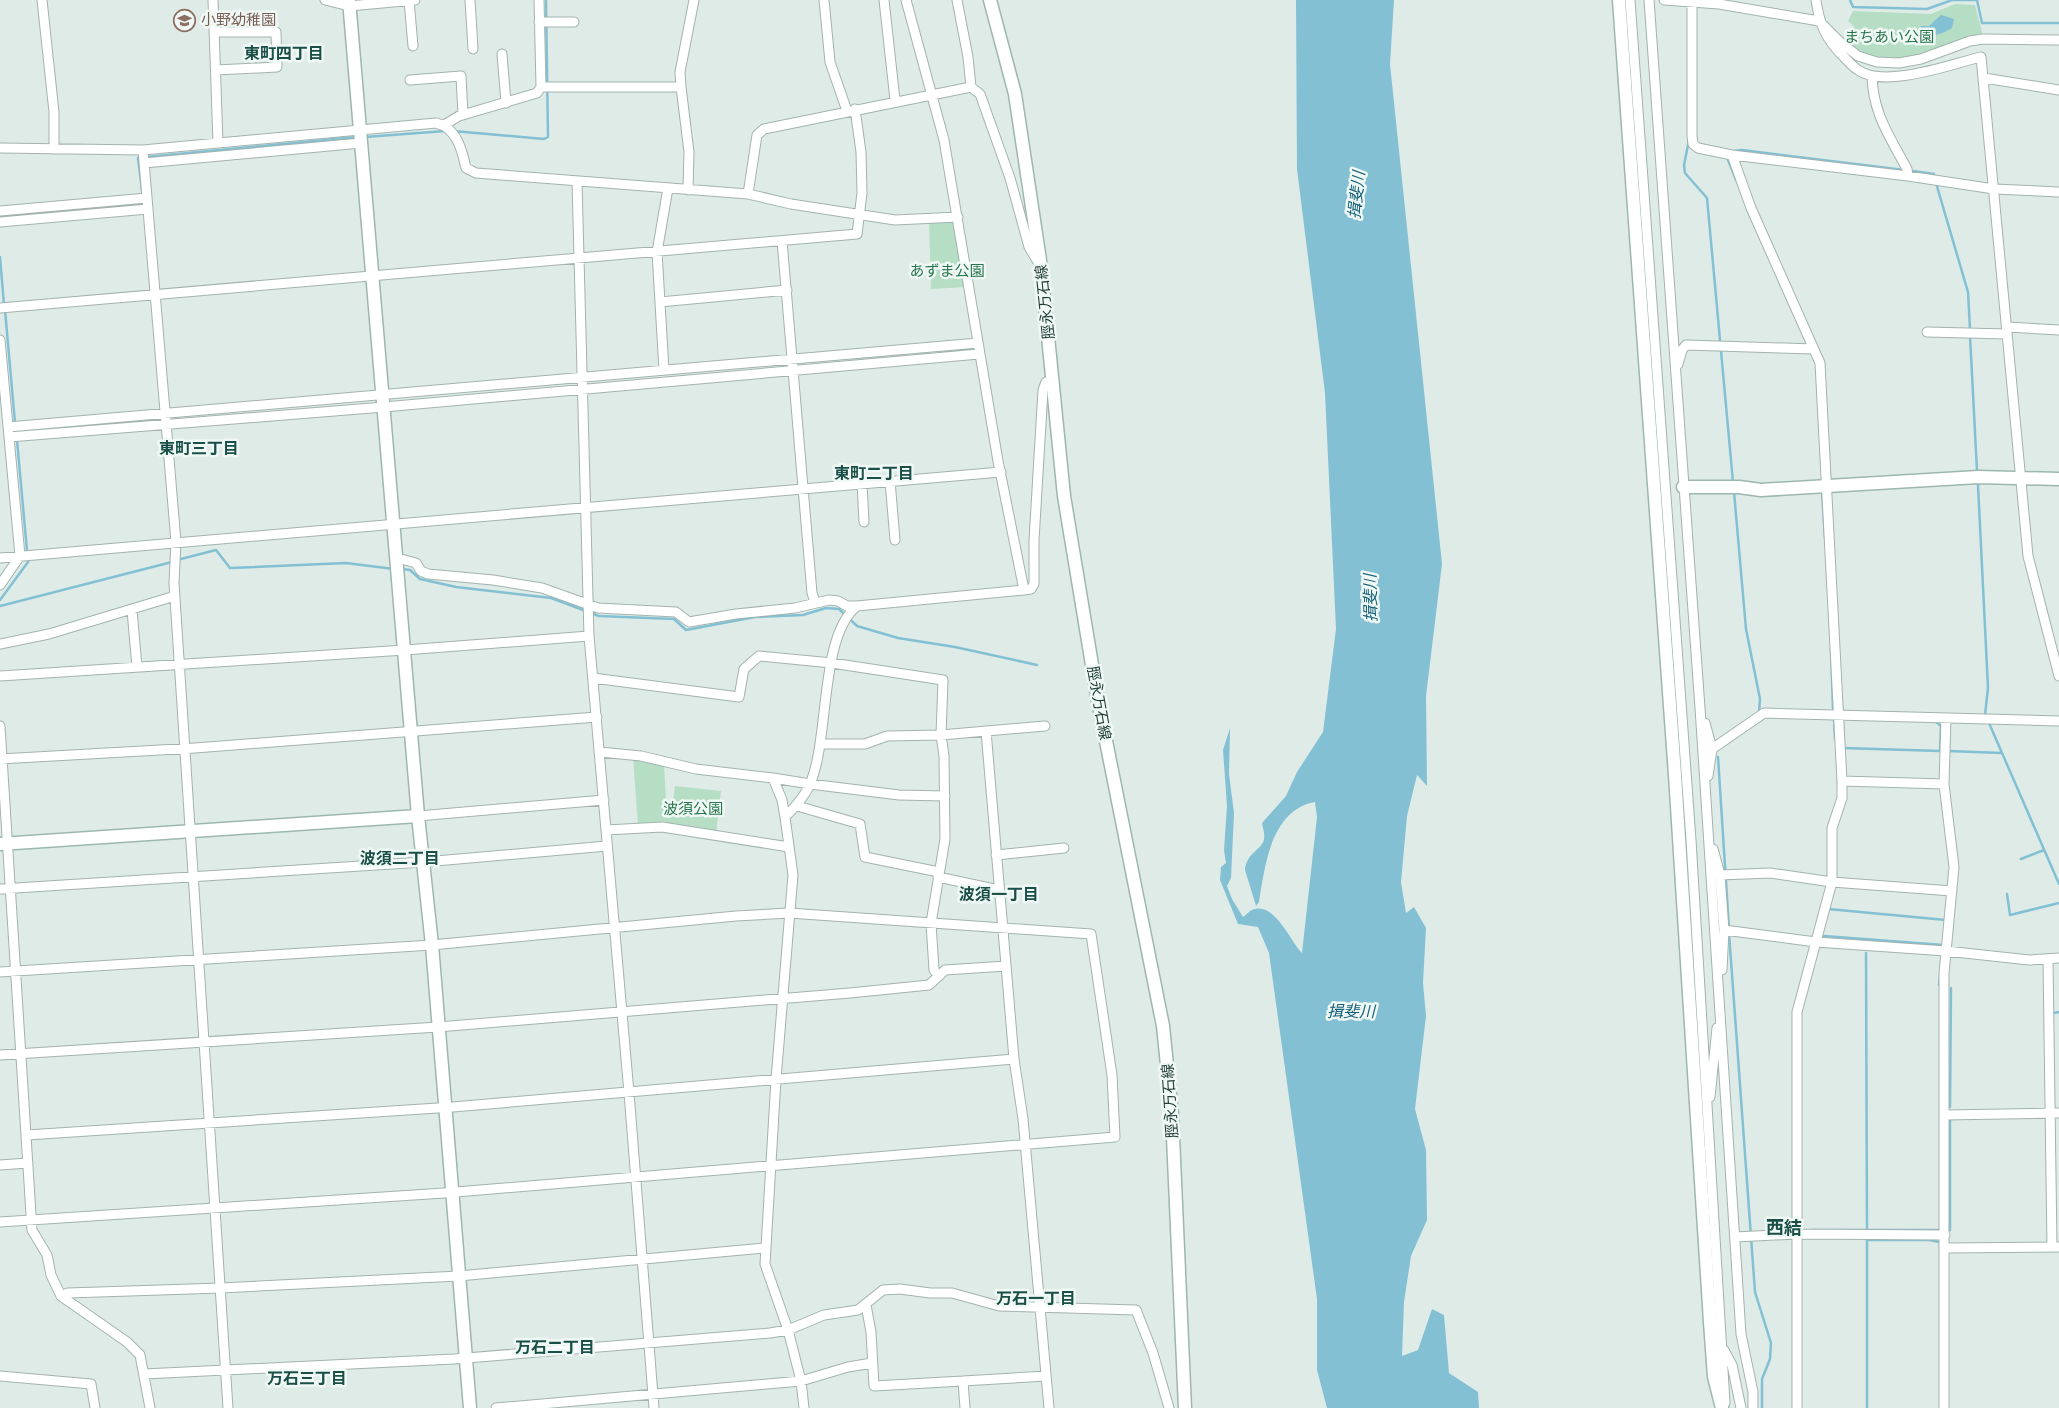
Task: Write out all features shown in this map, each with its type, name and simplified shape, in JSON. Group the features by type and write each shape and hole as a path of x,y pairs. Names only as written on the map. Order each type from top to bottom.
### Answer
{"street":[{"path":"42,0 54,112 54,149"},
{"path":"213,0 218,143"},
{"path":"326,0 349,3 415,0"},
{"path":"409,0 412,46"},
{"path":"470,0 473,49"},
{"path":"144,163 360,137 436,123 444,124 463,115 537,92 541,87 539,0"},
{"path":"688,190 689,152 680,72 694,0"},
{"path":"0,308 857,234 862,185 861,152 851,110 830,62 824,0"},
{"path":"884,0 895,100"},
{"path":"906,0 944,140 1000,472 1024,590"},
{"path":"957,0 971,86 980,94 1010,178 1029,247 1041,267"},
{"name":"脛永万石線","path":"990,0 1015,94 1041,267 1059,455 1070,536 1100,710 1155,985 1168,1062 1185,1362 1185,1408"},
{"path":"1619,0 1674,765 1714,1377 1723,1408"},
{"path":"1630,0 1691,840 1723,1347 1723,1408"},
{"path":"1649,0 1700,708 1741,1334 1753,1392 1753,1408"},
{"path":"1664,0 1692,1 1755,9 1819,21 1840,42 1858,56 1877,62 1899,63 1921,60 1980,39 2059,40"},
{"path":"1816,0 1819,21 1827,37 1858,71 1872,76 1909,76 1981,57 2028,556 2056,653 2059,676"},
{"path":"1692,1 1693,144 1698,148 1732,155 1908,176 1994,189 2059,192"},
{"path":"349,3 418,816 432,945 470,1408"},
{"path":"539,22 574,22"},
{"path":"214,32 276,32 277,67 216,70"},
{"path":"502,54 506,103"},
{"path":"410,80 461,76 463,115"},
{"path":"1872,76 1873,98 1879,115 1907,169 1908,176"},
{"path":"1984,78 2059,90"},
{"path":"748,194 757,135 764,129 895,100 971,86"},
{"path":"541,87 681,87"},
{"path":"444,124 461,143 466,168 476,172 577,182 748,194 791,204 895,220 958,217"},
{"path":"0,148 143,150 218,143 360,137"},
{"path":"143,150 176,542 174,567 228,1408"},
{"path":"1732,155 1751,208 1820,363 1842,781 1842,798 1832,828 1832,882 1797,1012 1797,1408"},
{"path":"577,182 589,636 629,1093 654,1408"},
{"path":"664,370 657,252 668,188"},
{"path":"0,211 147,198"},
{"path":"0,222 148,209"},
{"path":"782,241 812,593 815,602"},
{"path":"660,302 786,290"},
{"path":"1927,332 2059,330"},
{"path":"0,340 20,556 0,585"},
{"path":"8,437 166,424 384,401 581,377 978,343"},
{"path":"1675,364 1678,364 1682,350 1686,346 1814,349"},
{"path":"8,427 165,412 384,401 581,388 980,354"},
{"path":"397,558 416,563 420,571 428,574 493,580 542,588 598,608 676,612 689,622 736,614 795,608 815,602 838,601 847,606 857,606 1024,590 1031,588 1034,584 1034,540 1042,390 1046,382 1053,380"},
{"path":"0,558 1000,472"},
{"path":"1683,487 1739,487 1761,490 1978,477 2059,479"},
{"path":"890,481 895,540"},
{"path":"862,483 864,522"},
{"path":"0,644 49,634 176,596"},
{"path":"785,817 797,806 810,784 819,757 820,736 834,644 850,611 857,606"},
{"path":"132,610 137,667"},
{"path":"0,676 405,650 589,636"},
{"path":"593,678 739,697 744,669 759,656 832,663 943,680 941,735 945,796 945,839 931,923 934,970 939,976"},
{"path":"1700,708 1712,749 1705,791"},
{"path":"1712,749 1764,713 2059,721"},
{"path":"1,759 412,733 597,717"},
{"path":"1944,1408 1944,973 1954,867 1944,784 1946,718"},
{"path":"0,726 4,844 10,889 16,971 32,1230 47,1255 50,1275 61,1296 127,1342 140,1355 150,1408"},
{"path":"820,744 866,744 887,736 941,735 1045,726"},
{"path":"986,730 1014,1060 1025,1145 1049,1408"},
{"path":"600,752 641,756 696,769 810,784 899,795 945,796"},
{"path":"773,778 782,800 793,875 776,1079 765,1264 788,1330 801,1381 804,1408"},
{"path":"1842,781 1944,784"},
{"path":"4,844 418,816 604,800"},
{"path":"797,806 860,824 865,856 999,890"},
{"path":"606,830 662,827 789,847"},
{"path":"1707,1110 1712,1083 1724,930 1720,875 1708,835"},
{"path":"0,889 424,862 607,846"},
{"path":"996,855 1064,848"},
{"path":"1720,875 1770,873 1832,882 1952,892"},
{"path":"0,972 432,945 736,916 789,913 1091,934 1112,1075 1115,1137 452,1192 0,1222"},
{"path":"1724,930 1816,942 1946,950 2029,960 2059,958"},
{"path":"1945,1248 2056,1247 2055,1113 2048,960"},
{"path":"0,1055 438,1027 929,985 945,970 1006,966"},
{"path":"26,1135 444,1108 1014,1060"},
{"path":"1945,1115 2055,1113"},
{"path":"0,1165 28,1163"},
{"path":"1736,1237 1796,1234 1945,1234"},
{"path":"61,1296 68,1293 221,1288 459,1276 765,1248"},
{"path":"144,1374 466,1358 788,1330 824,1315 858,1310 884,1290 900,1289 930,1293 952,1293 999,1306 1136,1310 1153,1353 1169,1408"},
{"path":"866,1305 871,1332 874,1386 1046,1376"},
{"path":"1723,1347 1732,1365 1741,1408"},
{"path":"496,1408 801,1381 848,1367 872,1363"},
{"path":"0,1376 91,1384 95,1408"},
{"path":"963,1381 965,1408"}],"green space":[{"name":"まちあい公園","path":"1955,4 1975,5 1983,36 1899,62 1864,56 1844,43 1854,26 1848,21 1853,11 1931,14"},
{"name":"あずま公園","path":"956,220 966,287 931,289 929,221"},
{"name":"波須公園","path":"633,758 664,764 666,801 673,802 675,786 721,791 716,833 638,825"}],"water":[{"name":"揖斐川","path":"1296,0 1394,0 1390,64 1442,564 1426,696 1427,786 1417,775 1407,816 1401,882 1406,913 1414,907 1426,928 1423,983 1426,1016 1415,1109 1426,1150 1427,1220 1411,1256 1404,1302 1402,1356 1418,1350 1432,1309 1444,1315 1449,1373 1478,1392 1479,1408 1327,1408 1317,1370 1317,1299 1269,953 1258,927 1238,924 1220,880 1221,867 1226,863 1224,850 1227,806 1223,750 1230,728 1229,774 1234,813 1231,878 1227,886 1232,899 1243,917 1250,911 1260,908 1267,911 1281,923 1302,953 1317,817 1315,802 1300,807 1280,827 1268,856 1259,902 1256,906 1245,870 1248,859 1263,843 1262,823 1286,796 1297,772 1323,732 1336,629 1325,393 1297,169"},
{"path":"1941,15 1954,19 1952,28 1935,35 1922,33 1918,30 1921,26 1929,26"}],"waterway":[{"path":"453,131 544,139 548,137 546,0"},
{"path":"1850,0 1853,7 1927,9 1952,0 1977,0 1982,23 2059,23"},
{"path":"365,137 445,131"},
{"path":"146,157 357,137"},
{"path":"1689,140 1684,165 1685,173 1707,198 1733,482"},
{"path":"1734,151 1742,150 1904,170"},
{"path":"141,158 138,158 142,190"},
{"path":"1728,160 1737,182"},
{"path":"1913,171 1934,174"},
{"path":"1936,183 1968,292 1970,329"},
{"path":"0,216 141,205"},
{"path":"0,257 4,305"},
{"path":"5,310 16,434"},
{"path":"1970,336 1977,471"},
{"path":"0,600 28,562 17,440"},
{"path":"1978,485 1988,688 1985,715"},
{"path":"1822,491 1825,538"},
{"path":"1734,492 1746,629 1760,699 1759,712"},
{"path":"177,560 216,550 230,568 346,563 394,569"},
{"path":"0,606 172,562"},
{"path":"402,569 410,570 420,579 456,587 551,598 586,611"},
{"path":"591,613 599,616 674,619 686,630 755,617 803,615 826,608 839,609 857,626 898,638 955,647 1037,665"},
{"path":"1831,648 1833,709"},
{"path":"1834,718 1835,739"},
{"path":"1843,748 1940,751 1941,726 1935,721"},
{"path":"1989,723 2059,884"},
{"path":"1948,751 2002,753"},
{"path":"1718,757 1729,928"},
{"path":"2021,859 2044,850"},
{"path":"2007,894 2010,915 2059,903"},
{"path":"1828,909 1946,920"},
{"path":"1729,933 1755,1292 1771,1343 1770,1359 1762,1379 1762,1408"},
{"path":"1824,936 1943,945"},
{"path":"1866,953 1867,1230"},
{"path":"1939,985 1940,977"},
{"path":"1950,1107 1951,988"},
{"path":"2054,1013 2059,1012"},
{"path":"1950,1120 1950,1230"},
{"path":"1812,1230 1938,1230"},
{"path":"1867,1408 1867,1240 1929,1240 1939,1242"}],"place":[{"name":"小野幼稚園","path":"185,20"}],"district":[{"name":"東町四丁目","path":"284,53"},
{"name":"東町三丁目","path":"199,448"},
{"name":"東町二丁目","path":"874,473"},
{"name":"波須二丁目","path":"400,858"},
{"name":"波須一丁目","path":"999,894"},
{"name":"西結","path":"1784,1228"},
{"name":"万石一丁目","path":"1036,1298"},
{"name":"万石二丁目","path":"555,1347"},
{"name":"万石三丁目","path":"307,1378"}]}
